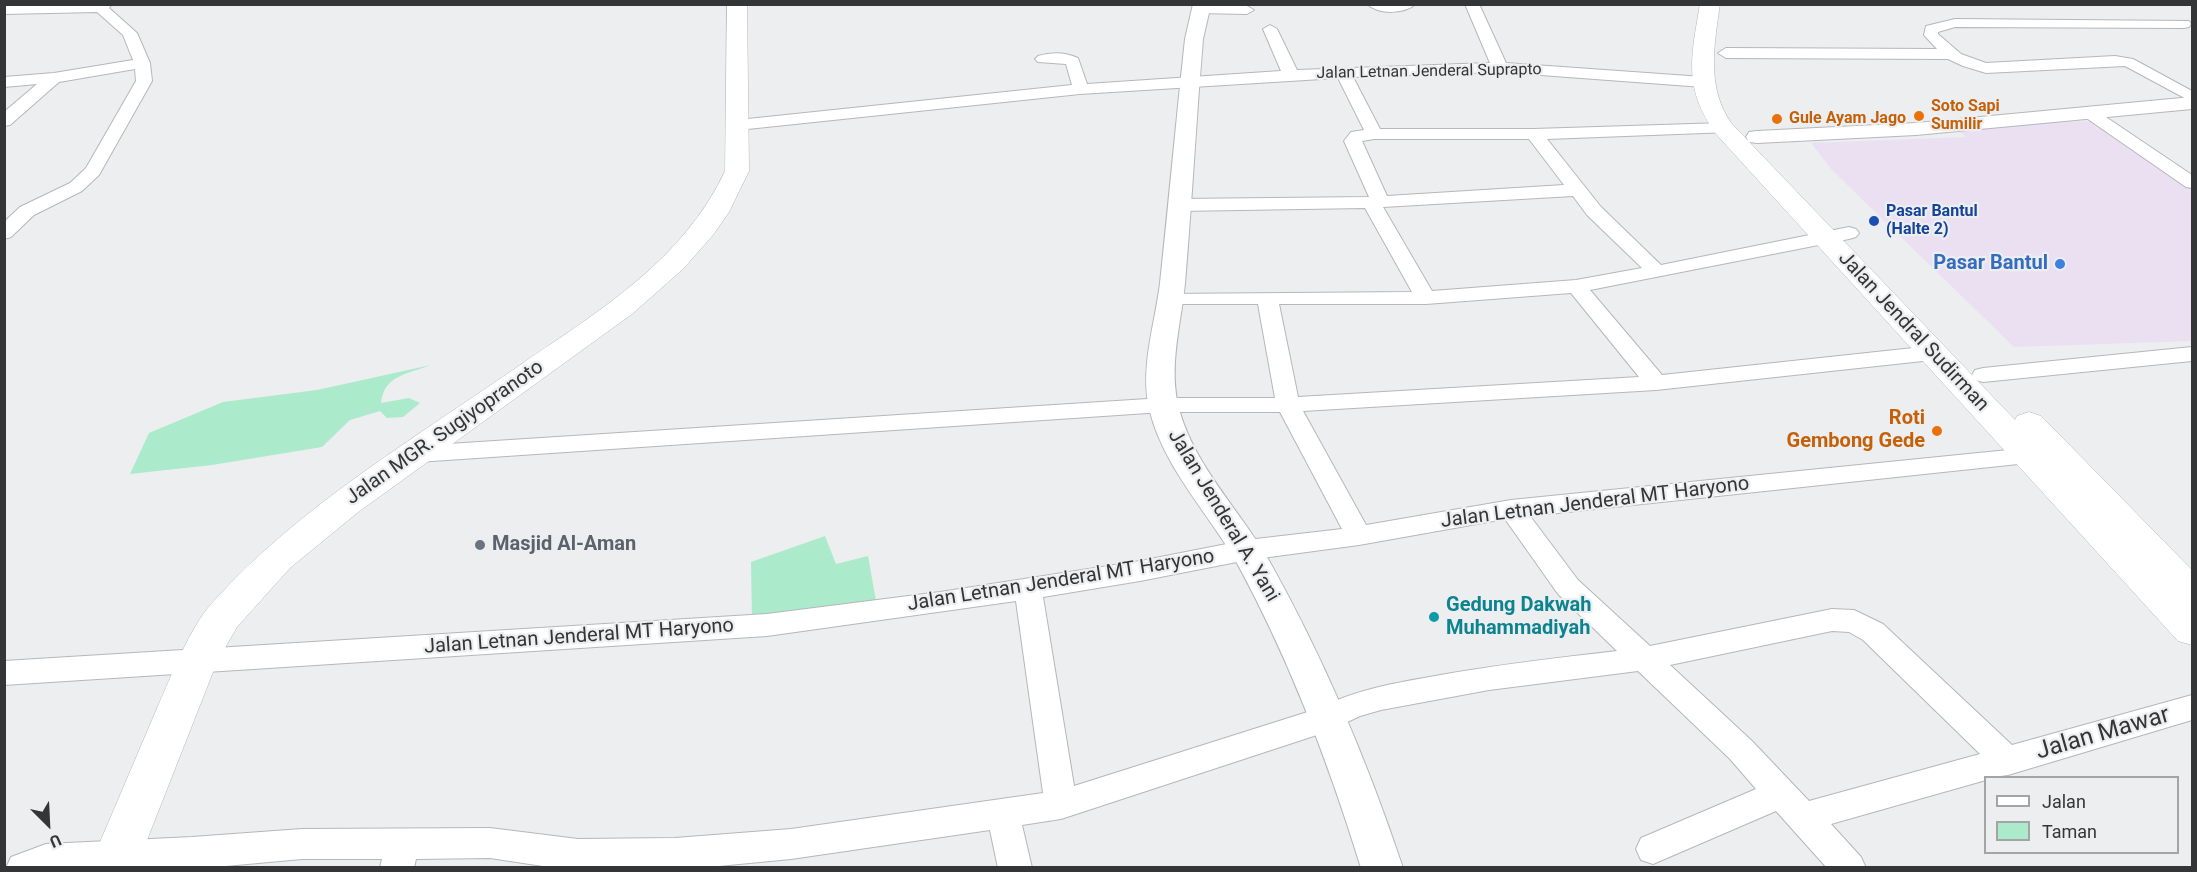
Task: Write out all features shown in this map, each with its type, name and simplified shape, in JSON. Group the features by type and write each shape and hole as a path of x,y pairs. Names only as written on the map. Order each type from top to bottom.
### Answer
{"main road":[{"name":"Jalan MGR. Sugiyopranoto","path":"114,862 198,660 223,616 277,558 345,504 622,308 659,278 696,241 729,192 737,171 737,4"},
{"name":"Jalan Jendral Sudirman","path":"1720,11 1726,53 1725,94 1741,119 1932,353 2028,456 2165,576"},
{"name":"Jalan Jendral Sudirman","path":"1720,11 1703,52 1703,81 1712,111 1724,128 1749,158 1837,235 1983,375 2165,576 2193,630"}],"street":[{"path":"1374,4 1384,8 1409,4"},
{"path":"1472,4 1500,67"},
{"path":"4,10 103,6 130,33 142,63 144,81 93,171 76,187 27,211 4,233"},
{"path":"1207,11 1247,10"},
{"name":"Jalan Jenderal A. Yani","path":"1207,11 1190,81 1170,298 1160,354 1159,377 1164,405 1169,429 1197,477 1247,550 1281,612 1358,791 1382,867"},
{"path":"2164,13 2190,23"},
{"path":"2190,23 1955,23 1931,28 1931,35 1948,54 1960,61 1986,68 2128,62 2193,97"},
{"path":"1270,29 1291,75"},
{"path":"1726,53 1948,54"},
{"path":"1044,59 1064,57 1073,61 1080,89"},
{"path":"4,82 54,78 142,63"},
{"name":"Jalan Letnan Jenderal Suprapto","path":"738,125 1080,89 1291,75 1500,67 1703,81"},
{"path":"1344,74 1374,134"},
{"path":"4,121 54,78"},
{"path":"1757,137 1916,129 2193,103"},
{"path":"2088,112 2193,183"},
{"path":"1426,298 1376,202 1353,141 1357,136 1374,134 1534,134 1724,128"},
{"path":"1534,134 1575,190 1657,272"},
{"path":"1178,206 1376,202 1575,190"},
{"path":"4,204 42,204"},
{"path":"1170,298 1426,298 1576,286 1837,235"},
{"path":"1576,286 1656,383"},
{"path":"1267,299 1288,405 1359,536"},
{"path":"417,454 1164,405 1288,405 1656,383 1932,353"},
{"path":"1983,375 2193,354"},
{"name":"Jalan Letnan Jenderal MT Haryono","path":"4,673 615,636 767,624 940,603 1140,571 1247,550 1359,536 1511,509 2028,456"},
{"path":"1511,509 1568,587 1691,702 1805,817 1849,867"},
{"path":"1028,588 1060,805"},
{"path":"23,867 46,860 114,862 302,844 400,855 490,843 578,855 675,854 791,844 1060,805 1326,719 1352,706 1381,698 1489,678 1643,659 1774,630 1832,620 1854,621 1874,632 2008,761"},
{"name":"Jalan Mawar","path":"1805,817 2193,708"},
{"path":"1653,849 1781,793"},
{"path":"1003,812 1015,867"}],"shaded area":[{"name":"Pasar Bantul","path":"2092,121 2192,187 2192,341 2014,347 1832,170 1811,143 1966,137 1955,127"}],"green space":[{"path":"431,365 398,377 392,381 383,394 381,403 409,398 420,403 403,417 387,418 380,411 350,420 322,447 212,465 130,474 149,433 223,402 317,390"},
{"path":"825,536 836,564 868,556 876,601 752,620 751,562"}],"place":[{"name":"Soto Sapi Sumilir","path":"1919,116"},
{"name":"Gule Ayam Jago","path":"1777,119"},
{"name":"Pasar Bantul (Halte 2)","path":"1874,221"},
{"name":"Pasar Bantul","path":"2060,264"},
{"name":"Roti Gembong Gede","path":"1937,431"},
{"name":"Masjid Al-Aman","path":"480,545"},
{"name":"Gedung Dakwah Muhammadiyah","path":"1434,617"}]}
